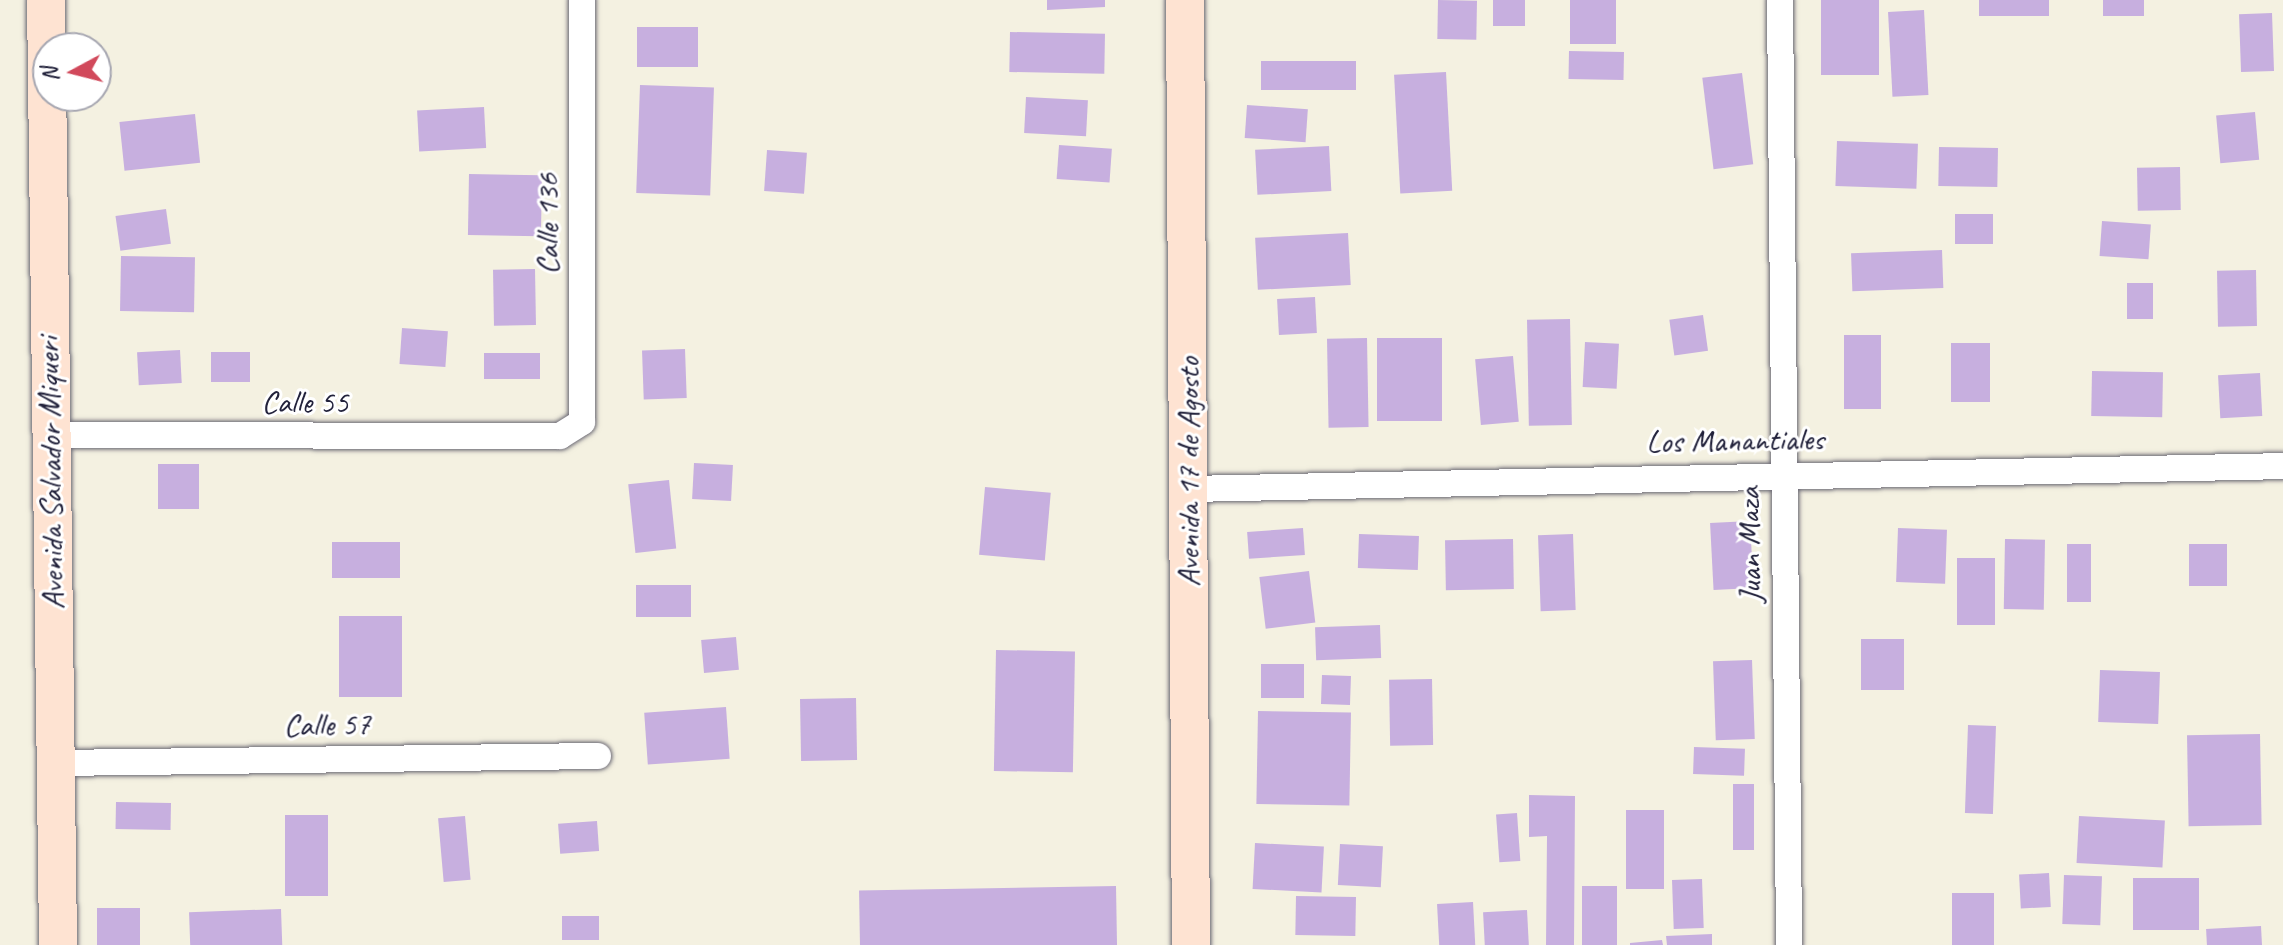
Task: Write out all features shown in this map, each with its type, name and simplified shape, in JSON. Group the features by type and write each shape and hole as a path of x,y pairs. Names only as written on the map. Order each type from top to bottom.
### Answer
{"main road":[{"name":"Avenida Salvador Miqueri","path":"46,0 58,945"},
{"name":"Avenida 17 de Agosto","path":"1185,0 1191,945"}],"street":[{"name":"Calle 136","path":"560,436 582,422 582,0"},
{"name":"Juan Maza","path":"1780,0 1789,945"},
{"name":"Calle 55","path":"50,435 560,436"},
{"name":"Los Manantiales","path":"1189,489 1783,473 2283,466"},
{"name":"Calle 57","path":"56,763 598,756"}],"building":[{"path":"1047,0 1105,0 1105,7 1047,10"},
{"path":"1438,0 1477,1 1476,40 1437,39"},
{"path":"1493,0 1525,0 1525,26 1493,26"},
{"path":"1570,0 1616,0 1616,44 1570,44"},
{"path":"1821,0 1879,0 1879,75 1821,75"},
{"path":"1979,0 2049,0 2049,16 1979,16"},
{"path":"2103,0 2144,0 2144,16 2103,16"},
{"path":"1924,10 1928,95 1892,97 1888,12"},
{"path":"2272,13 2274,71 2241,72 2239,14"},
{"path":"637,27 698,27 698,67 637,67"},
{"path":"1010,32 1105,34 1104,74 1009,72"},
{"path":"1569,51 1624,52 1624,80 1569,79"},
{"path":"1261,61 1356,61 1356,90 1261,90"},
{"path":"1446,72 1452,191 1400,194 1394,75"},
{"path":"1742,73 1753,164 1714,169 1702,78"},
{"path":"640,85 714,88 710,196 636,193"},
{"path":"1026,97 1088,100 1086,136 1024,133"},
{"path":"1247,105 1308,109 1306,142 1245,138"},
{"path":"484,107 486,148 419,151 417,111"},
{"path":"2255,112 2259,160 2220,163 2216,115"},
{"path":"195,114 200,163 125,171 119,122"},
{"path":"1837,141 1918,144 1916,189 1835,186"},
{"path":"1059,145 1112,149 1109,183 1057,179"},
{"path":"1329,146 1331,191 1257,195 1255,150"},
{"path":"1939,147 1998,148 1997,187 1938,186"},
{"path":"767,150 807,153 804,194 764,191"},
{"path":"2180,167 2181,210 2138,211 2137,168"},
{"path":"469,174 542,175 541,236 468,235"},
{"path":"166,209 171,244 120,251 115,216"},
{"path":"1955,214 1993,214 1993,244 1955,244"},
{"path":"2102,221 2151,224 2148,259 2100,256"},
{"path":"1348,233 1351,285 1258,290 1255,238"},
{"path":"1942,250 1943,288 1852,291 1851,253"},
{"path":"121,256 195,257 194,312 120,311"},
{"path":"535,269 536,325 494,326 493,270"},
{"path":"2256,270 2257,326 2218,327 2217,271"},
{"path":"2127,283 2153,283 2153,319 2127,319"},
{"path":"1315,297 1317,333 1279,335 1277,299"},
{"path":"1703,315 1708,351 1674,355 1669,320"},
{"path":"1570,319 1572,425 1529,426 1527,320"},
{"path":"402,328 448,331 445,367 399,364"},
{"path":"1844,335 1881,335 1881,409 1844,409"},
{"path":"1367,338 1369,427 1329,428 1327,339"},
{"path":"1377,338 1442,338 1442,421 1377,421"},
{"path":"1585,342 1619,344 1617,389 1583,387"},
{"path":"1951,343 1990,343 1990,402 1951,402"},
{"path":"685,349 687,398 644,399 642,351"},
{"path":"180,350 182,383 139,385 137,352"},
{"path":"211,352 250,352 250,382 211,382"},
{"path":"484,353 540,353 540,379 484,379"},
{"path":"1513,356 1519,422 1481,425 1475,359"},
{"path":"2092,371 2163,372 2162,417 2091,416"},
{"path":"2260,373 2262,416 2220,418 2218,375"},
{"path":"694,463 733,465 731,501 692,499"},
{"path":"158,464 199,464 199,509 158,509"},
{"path":"669,480 676,549 635,553 628,484"},
{"path":"985,487 1051,493 1045,560 979,555"},
{"path":"1750,521 1754,588 1714,590 1710,523"},
{"path":"1303,528 1305,555 1249,559 1247,532"},
{"path":"1898,528 1947,530 1945,584 1896,582"},
{"path":"1359,534 1419,536 1418,570 1358,568"},
{"path":"1573,534 1576,610 1541,611 1538,535"},
{"path":"1513,539 1514,589 1446,590 1445,540"},
{"path":"2005,539 2045,540 2044,610 2004,609"},
{"path":"332,542 400,542 400,578 332,578"},
{"path":"2067,544 2091,544 2091,602 2067,602"},
{"path":"2189,544 2227,544 2227,586 2189,586"},
{"path":"1957,558 1995,558 1995,625 1957,625"},
{"path":"1309,571 1315,623 1266,629 1259,577"},
{"path":"636,585 691,585 691,617 636,617"},
{"path":"339,616 402,616 402,697 339,697"},
{"path":"1380,625 1381,658 1316,660 1315,627"},
{"path":"736,637 739,670 704,673 701,640"},
{"path":"1861,639 1904,639 1904,690 1861,690"},
{"path":"996,650 1075,651 1073,772 994,771"},
{"path":"1752,660 1755,739 1716,740 1713,661"},
{"path":"1261,664 1304,664 1304,698 1261,698"},
{"path":"2100,670 2160,672 2158,724 2098,722"},
{"path":"1322,675 1351,676 1350,705 1321,704"},
{"path":"1432,679 1433,745 1390,746 1389,680"},
{"path":"856,698 857,760 801,761 800,699"},
{"path":"726,707 730,759 648,765 644,713"},
{"path":"1258,711 1351,713 1349,806 1256,804"},
{"path":"1968,725 1996,726 1993,814 1965,813"},
{"path":"2260,734 2262,825 2189,826 2187,735"},
{"path":"1694,747 1745,749 1744,776 1693,774"},
{"path":"1733,784 1754,784 1754,850 1733,850"},
{"path":"1529,795 1575,796 1574,945 1546,945 1547,836 1529,837"},
{"path":"116,802 171,803 171,830 116,829"},
{"path":"1626,810 1664,810 1664,889 1626,889"},
{"path":"1517,813 1520,861 1499,862 1496,814"},
{"path":"285,815 328,815 328,896 285,896"},
{"path":"465,816 471,880 444,882 438,818"},
{"path":"2079,816 2165,821 2162,867 2077,863"},
{"path":"597,821 599,851 560,854 558,824"},
{"path":"1255,843 1324,847 1321,893 1253,889"},
{"path":"1340,844 1383,846 1381,887 1338,885"},
{"path":"2049,873 2051,907 2021,909 2019,875"},
{"path":"2064,875 2102,876 2100,925 2062,924"},
{"path":"2133,878 2199,878 2199,930 2133,930"},
{"path":"1702,879 1704,928 1674,929 1672,880"},
{"path":"1116,886 1117,945 860,945 859,890"},
{"path":"1582,886 1617,886 1617,945 1582,945"},
{"path":"1952,893 1994,893 1994,945 1952,945"},
{"path":"1296,896 1356,897 1355,936 1295,935"},
{"path":"1473,902 1475,945 1439,945 1437,904"},
{"path":"97,908 140,908 140,945 97,945"},
{"path":"281,909 282,945 190,945 189,912"},
{"path":"1527,910 1529,945 1485,945 1483,912"},
{"path":"562,916 599,916 599,940 562,940"},
{"path":"2261,926 2262,945 2207,945 2206,929"},
{"path":"1712,934 1712,945 1667,945 1666,936"},
{"path":"1662,940 1663,945 1630,945 1630,943"}]}
